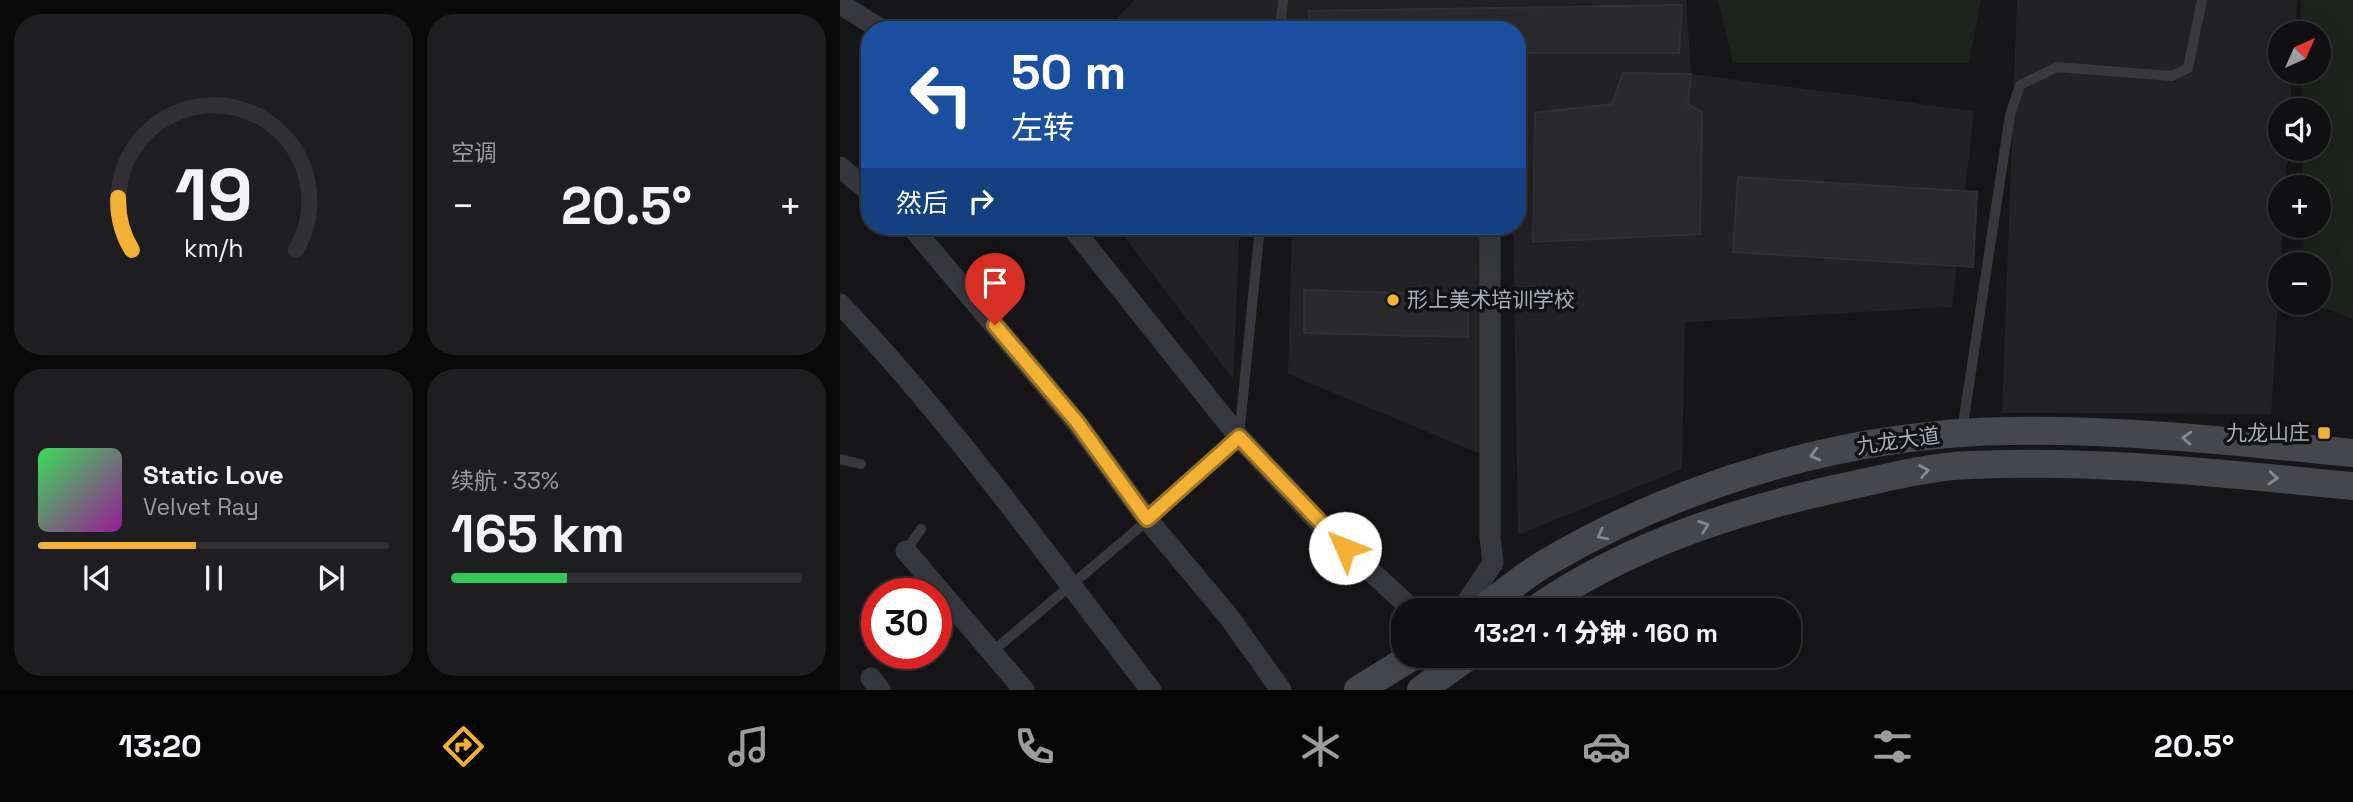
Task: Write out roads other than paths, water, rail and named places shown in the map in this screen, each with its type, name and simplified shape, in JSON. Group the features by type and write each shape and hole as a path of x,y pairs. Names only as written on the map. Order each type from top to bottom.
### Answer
{"main road":[{"name":"九龙大道","path":"1498,598 1543,565 1654,509 1722,483 1820,453 1962,433 2008,431 2113,432 2353,453"},
{"name":"九龙大道","path":"1552,598 1659,542 1747,510 1794,497 1920,471 1969,465 2097,464 2353,486"},
{"path":"1358,690 1394,668"},
{"path":"1421,690 1451,668"}],"street":[{"path":"840,4 867,21"},
{"path":"840,167 861,184"},
{"path":"919,235 1077,422 1147,519 1229,617 1281,690"},
{"path":"1078,235 1239,437 1328,532 1400,598"},
{"path":"1470,598 1493,563 1490,537 1490,235"},
{"path":"840,304 923,397 1151,690"},
{"path":"906,551 1024,690"}],"lane":[{"path":"1281,21 1283,0"},
{"path":"1962,433 2010,114 2020,85 2057,67 2172,76 2188,68 2202,0"},
{"path":"993,651 1239,437 1259,235"},
{"path":"840,460 861,464"},
{"path":"906,551 921,529"}],"place":[{"name":"形上美术培训学校","path":"1393,300"},
{"name":"九龙山庄","path":"2324,433"}]}
